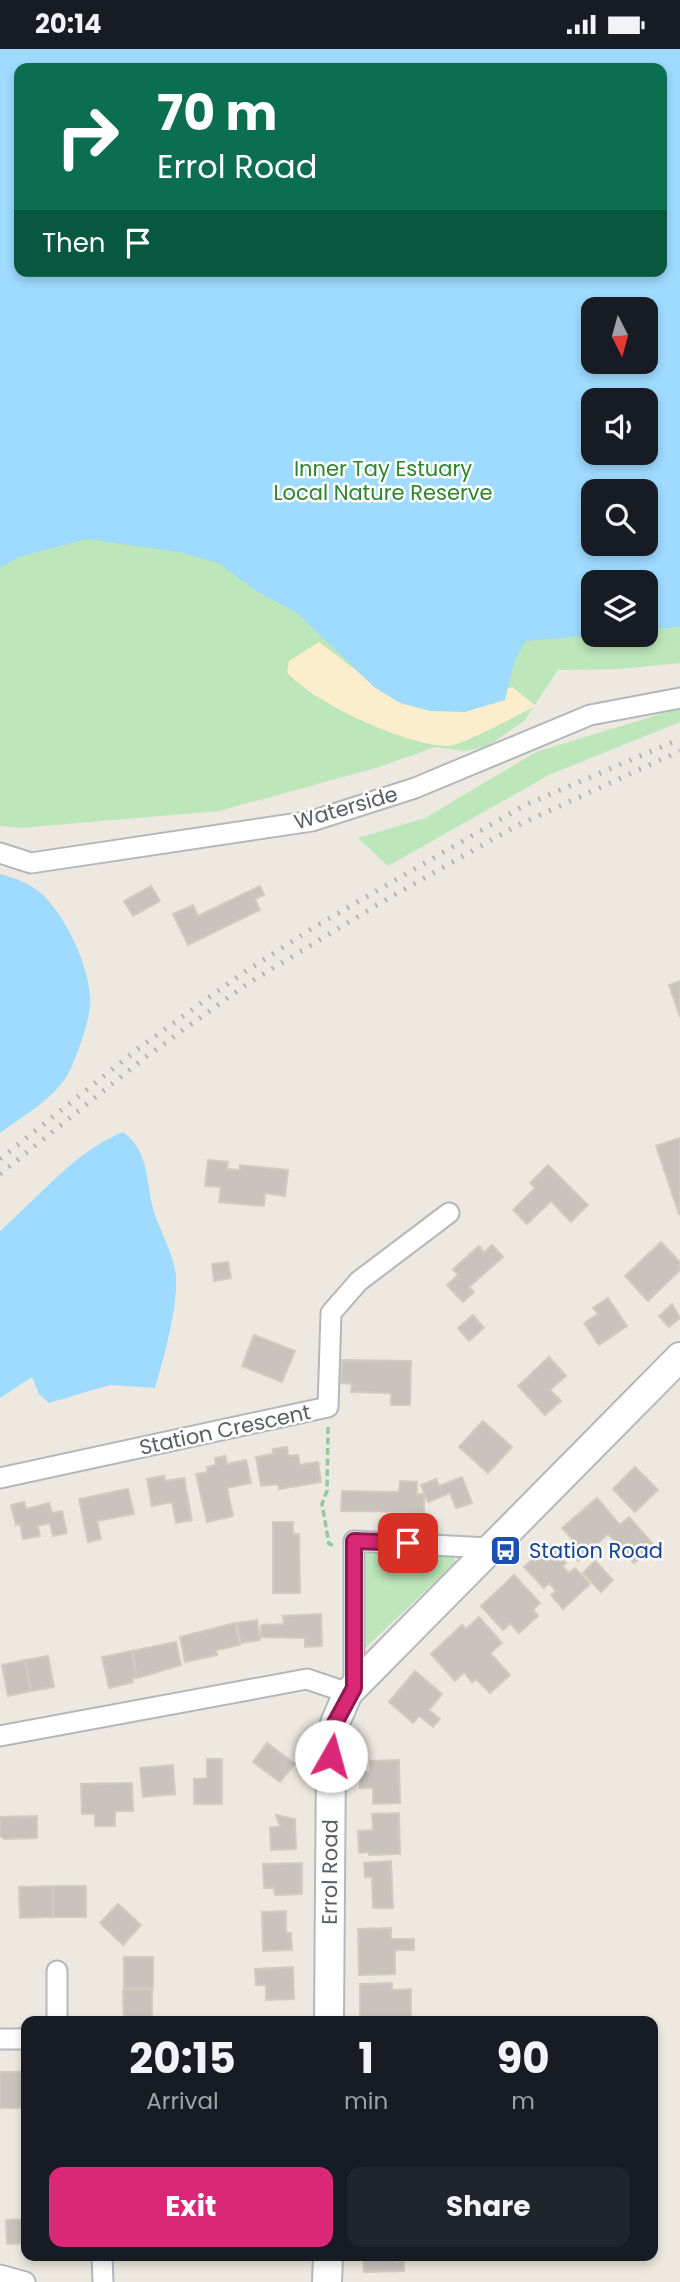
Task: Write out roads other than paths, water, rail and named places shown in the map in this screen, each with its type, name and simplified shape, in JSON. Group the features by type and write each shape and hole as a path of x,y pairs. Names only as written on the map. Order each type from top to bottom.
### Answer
{"street":[{"name":"Waterside","path":"0,853 31,863 312,821 415,788 590,715 680,698"},
{"name":"Station Crescent","path":"0,1478 328,1408 331,1313 359,1281 450,1213"},
{"name":"Errol Road","path":"329,2016 331,1756 335,1723 351,1691 680,1357"},
{"name":"Errol Road","path":"351,1691 354,1541 489,1548"},
{"path":"0,1736 307,1679 351,1691"},
{"path":"57,1971 57,2016"},
{"path":"0,2039 21,2039"},
{"path":"102,2261 103,2282"},
{"path":"327,2282 328,2261"},
{"path":"0,2275 25,2282"}],"water":[{"name":"Inner Tay Estuary Local Nature Reserve","path":"0,49 680,49 680,627 658,629 658,570 581,570 581,636 525,641 514,663 505,700 465,712 430,711 400,703 374,687 297,613 256,591 218,563 179,552 87,539 19,557 0,568"},
{"path":"0,874 38,891 61,917 83,963 90,993 90,1007 80,1046 71,1068 58,1088 40,1105 0,1133"},
{"path":"123,1132 142,1156 152,1205 176,1276 173,1317 155,1388 110,1385 49,1403 39,1394 32,1377 0,1398 0,1231 73,1163"}],"railway":[{"path":"0,1159 139,1048 240,975 311,929 525,805 680,739"},
{"path":"0,1174 143,1059 247,984 382,902 518,825 680,751"}],"place":[{"name":"Station Road","path":"506,1551"}]}
